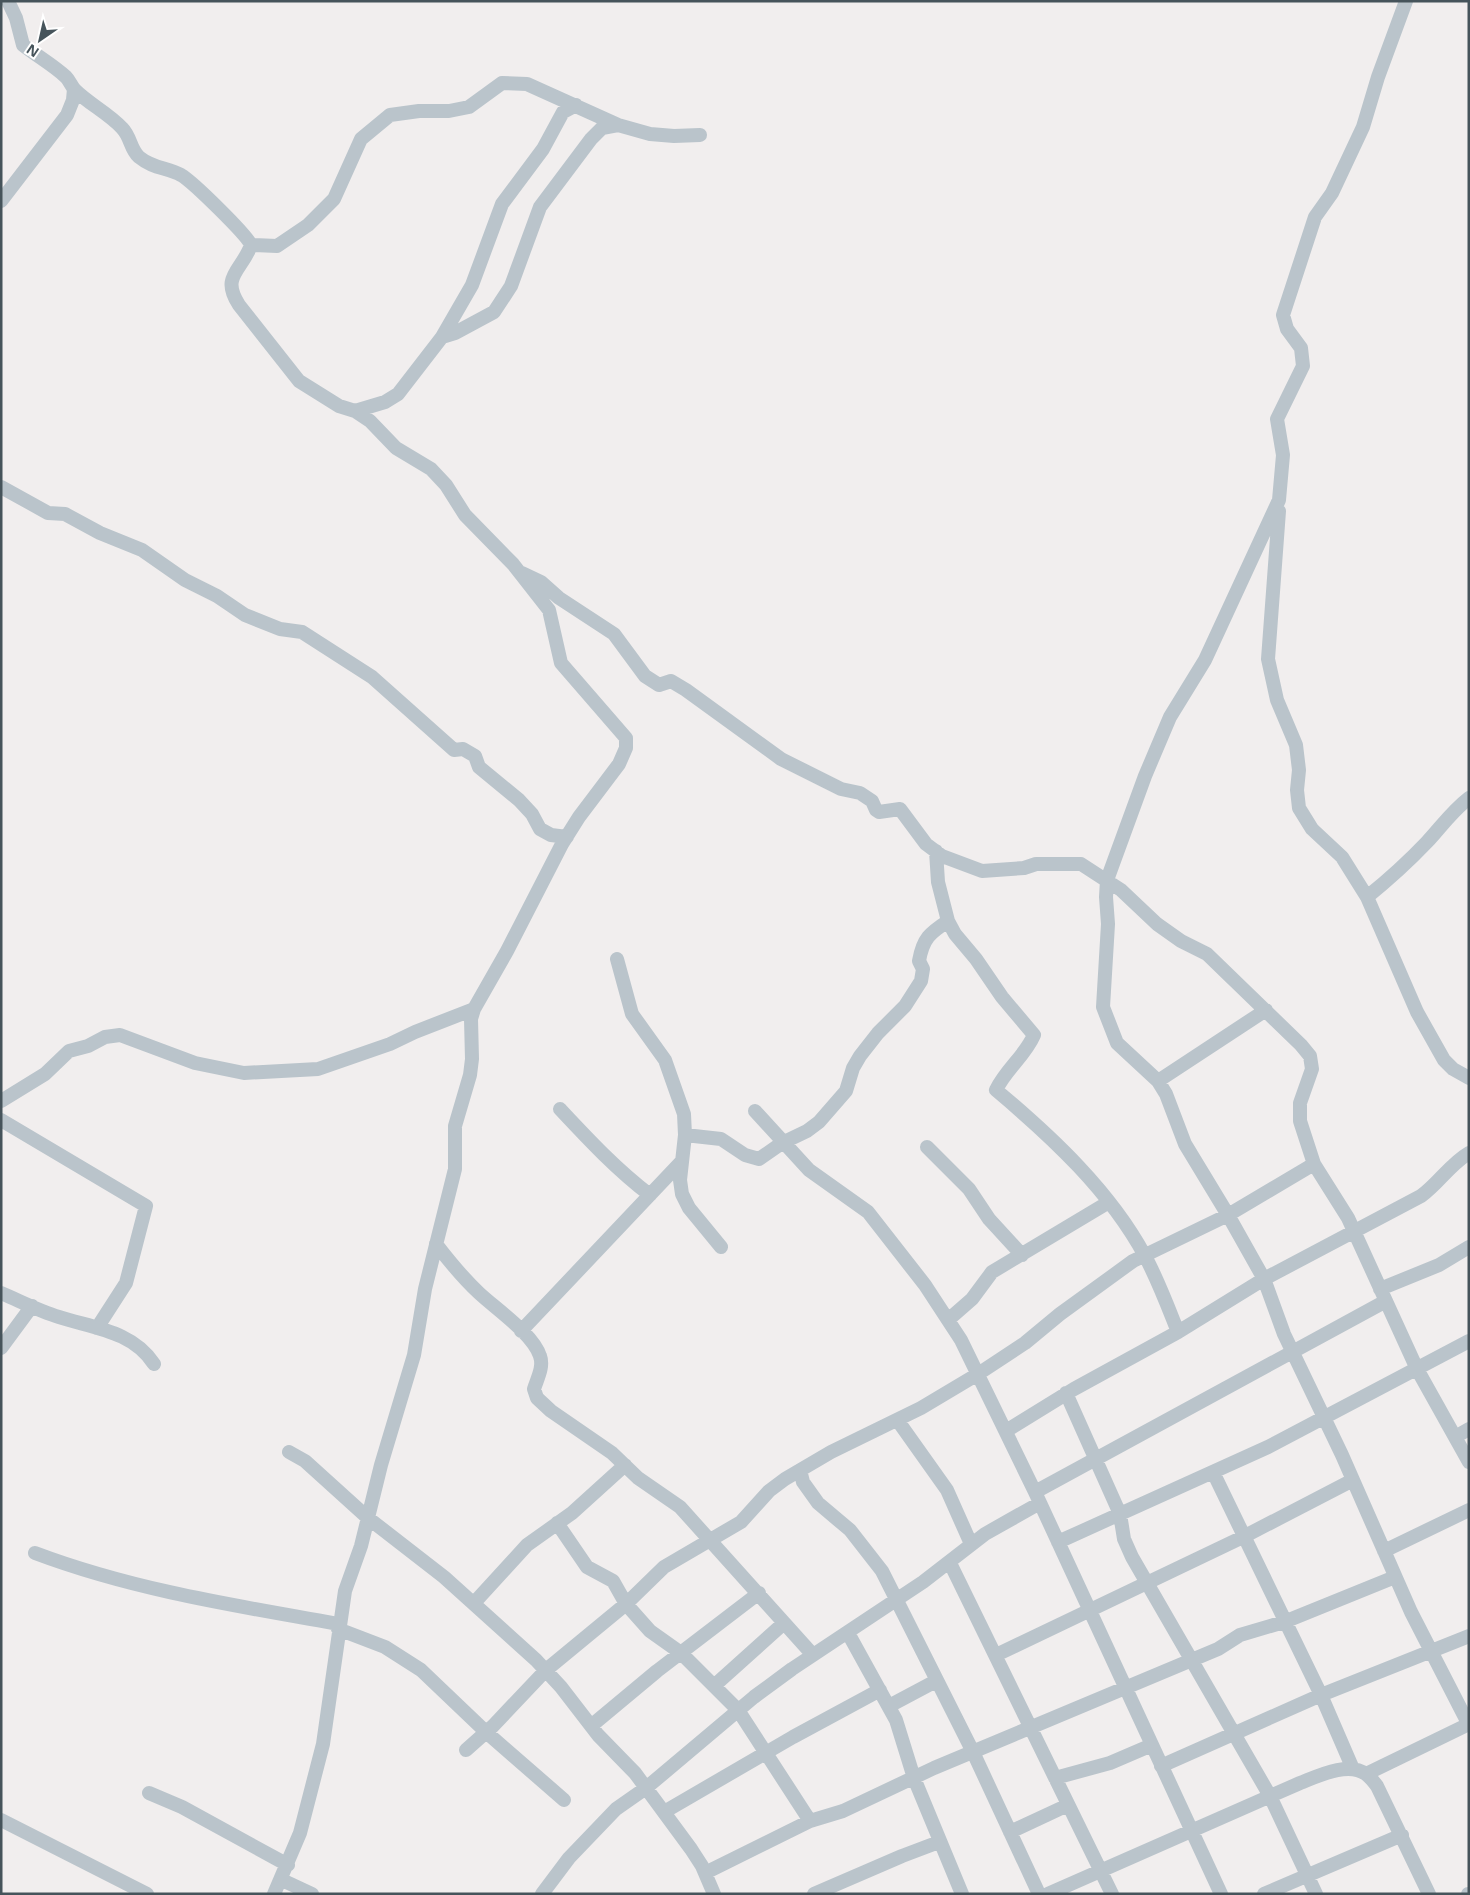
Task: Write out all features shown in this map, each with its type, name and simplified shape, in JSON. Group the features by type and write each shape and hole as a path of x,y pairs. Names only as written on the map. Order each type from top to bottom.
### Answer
{"street":[{"path":"8,1 16,18 23,45 56,68 69,80 74,89 123,128 138,156 151,165 181,175 206,195 230,222 248,237 251,245 247,255 232,277 231,293 299,381 339,406 355,411 370,421 396,448 431,469 446,485 465,515 519,571 549,610 561,663 626,738 626,748 619,764 567,837 474,1009 471,1019 472,1059 470,1075 455,1126 455,1169 418,1324 414,1355 381,1465 368,1518 345,1591 323,1744 300,1834 282,1880 274,1894"},
{"path":"1406,1 1378,77 1363,127 1332,193 1315,217 1304,257 1283,315 1287,329 1301,348 1303,366 1277,419 1283,455 1268,659 1277,700 1296,745 1299,770 1297,790 1299,808 1312,829 1342,857 1367,897 1393,960 1434,1044 1453,1069 1469,1078"},
{"path":"251,245 277,246 308,225 334,199 361,139 390,115 449,111 469,106 502,83 527,84 618,124 650,134 674,136 700,135"},
{"path":"1,201 67,115 73,100 74,89"},
{"path":"355,411 385,402 398,394 442,336 472,285 502,204 543,148 563,112 576,105"},
{"path":"442,336 455,333 494,312 510,286 540,207 591,139 602,128 618,124"},
{"path":"1,487 48,513 65,514 100,533 142,550 185,580 217,596 245,615 280,629 302,632 372,677 454,750 463,749 475,756 479,767 519,800 532,814 540,829 552,835 567,837"},
{"path":"1048,1894 1270,1796 1328,1773 1359,1771 1469,1724 1431,1652 1395,1577 1353,1480 1292,1350 1264,1279 1185,1144 1166,1094 1158,1082 1117,1043 1103,1007 1108,924 1107,880 1144,776 1170,717 1208,653 1279,500"},
{"path":"519,571 541,582 559,598 614,634 645,676 659,685 671,681 781,759 841,789 860,793 872,801 879,812 900,809 926,844 942,856 982,871 1024,868 1036,864 1081,864 1107,880 1157,924 1180,941 1207,954 1266,1010 1310,1056 1312,1069 1300,1103 1300,1121 1314,1164 1354,1231 1417,1369 1469,1462"},
{"path":"1367,897 1394,875 1427,842 1454,811 1469,798"},
{"path":"936,851 938,882 948,921 955,934 1034,1035 1030,1045 1004,1074 996,1090 1037,1124 1109,1202 1144,1255 1178,1332"},
{"path":"685,1135 721,1139 753,1159 766,1155 782,1143 807,1131 819,1122 846,1091 853,1068 860,1056 878,1033 905,1006 921,980 923,969 919,961 926,940 930,933 948,921"},
{"path":"617,959 632,1014 653,1041 672,1075 684,1114 685,1135 681,1162 682,1194 689,1208 721,1246"},
{"path":"1,1101 45,1074 69,1051 88,1046 105,1037 120,1035 195,1063 244,1073 318,1069 390,1044 474,1009"},
{"path":"1158,1082 1266,1010"},
{"path":"560,1108 605,1157 625,1176 650,1195"},
{"path":"755,1111 782,1143 809,1170 868,1212 925,1285 948,1320 978,1374 1006,1431 1221,1894"},
{"path":"1,1120 146,1206 126,1283 98,1328"},
{"path":"927,1147 969,1189 989,1219 1022,1255"},
{"path":"1006,1431 1066,1393 1178,1332 1264,1279 1421,1196 1457,1160 1469,1153"},
{"path":"521,1331 681,1162"},
{"path":"466,1750 546,1670 626,1604 664,1567 741,1522 769,1492 800,1470 831,1452 898,1421 978,1374 1025,1342 1092,1290 1144,1255 1228,1215 1314,1164"},
{"path":"948,1320 972,1299 992,1272 1109,1202"},
{"path":"436,1244 456,1270 521,1331 541,1356 541,1369 534,1389 537,1398 551,1411 612,1453 638,1478 680,1507 813,1655"},
{"path":"542,1894 569,1858 616,1809 646,1788 738,1710 813,1655 898,1600 950,1563 971,1544 1097,1459 1292,1350 1383,1295 1469,1247"},
{"path":"1,1293 57,1317 98,1328 133,1342 146,1352 154,1364"},
{"path":"1,1348 32,1306"},
{"path":"1058,1542 1268,1447 1469,1341"},
{"path":"1066,1393 1120,1514 1124,1539 1132,1557 1148,1581 1270,1796 1316,1894"},
{"path":"898,1421 947,1490 971,1544"},
{"path":"1455,1437 1469,1429"},
{"path":"289,1452 305,1461 368,1518 474,1603 546,1670 562,1687 591,1726 646,1788 705,1873 714,1894"},
{"path":"474,1603 527,1544 557,1523 626,1465"},
{"path":"800,1470 804,1482 818,1503 850,1530 882,1571 973,1752 1039,1894"},
{"path":"1213,1472 1284,1622 1359,1771 1377,1786 1429,1894"},
{"path":"996,1655 1243,1537 1353,1480"},
{"path":"1384,1552 1469,1510"},
{"path":"557,1523 587,1568 614,1581 626,1604 650,1631 681,1652 738,1710 810,1821"},
{"path":"35,1553 78,1569 114,1579 339,1626 385,1647 421,1670 486,1732 564,1800"},
{"path":"950,1563 996,1655 1029,1728 1102,1870 1112,1894"},
{"path":"705,1873 810,1821 843,1811 973,1752 1218,1649 1240,1635 1284,1622 1395,1577"},
{"path":"591,1726 681,1652 758,1594"},
{"path":"715,1685 784,1623"},
{"path":"848,1633 889,1706 902,1738 914,1778 962,1894"},
{"path":"1161,1766 1321,1695 1469,1636"},
{"path":"889,1706 936,1681"},
{"path":"664,1812 767,1752 880,1690"},
{"path":"1055,1778 1110,1763 1152,1745"},
{"path":"149,1793 182,1807 288,1865"},
{"path":"1010,1832 1068,1805"},
{"path":"1,1820 147,1894"},
{"path":"1264,1894 1402,1835"},
{"path":"814,1894 939,1842"},
{"path":"282,1880 312,1894"}]}
